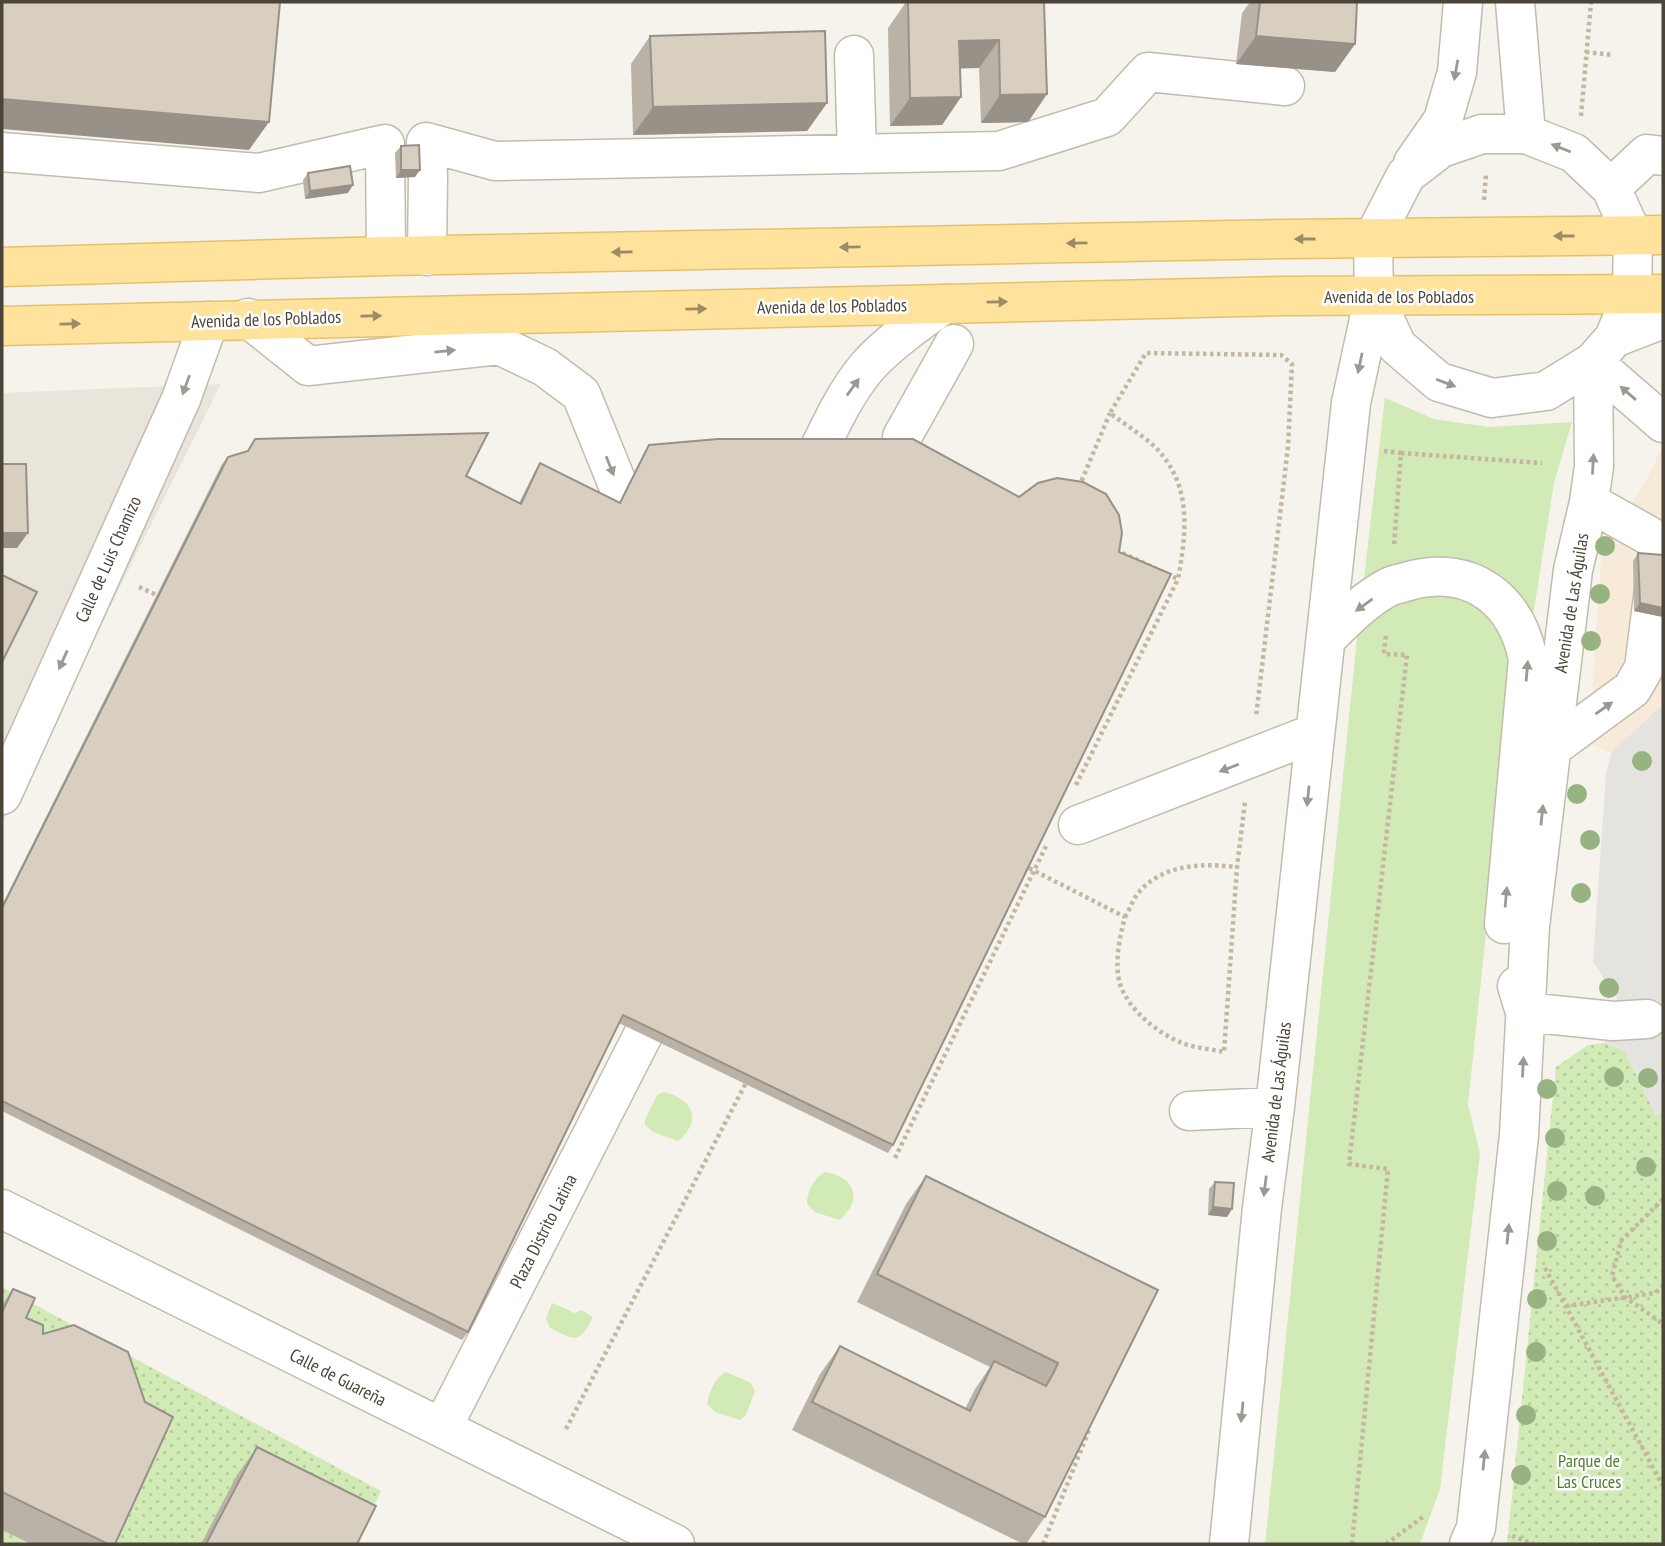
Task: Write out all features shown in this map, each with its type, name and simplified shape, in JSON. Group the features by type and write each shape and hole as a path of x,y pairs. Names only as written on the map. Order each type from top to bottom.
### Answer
{"main road":[{"path":"2,267 386,256 1648,235"},
{"name":"Avenida de los Poblados","path":"2,326 248,318 1284,296 1648,294"}],"street":[{"path":"1406,175 1443,120 1457,72 1463,2"},
{"path":"1515,2 1526,134"},
{"path":"854,55 857,154"},
{"path":"2,152 260,173 385,144 426,142 495,161 999,151 1107,117 1148,72 1285,86"},
{"name":"Avenida de Las Águilas","path":"1229,1544 1262,1208 1351,403 1374,296 1373,239 1406,175 1441,148 1482,134 1526,134 1574,153 1611,188 1648,235 1648,294 1604,350 1546,391 1492,398 1439,382 1397,346 1374,296"},
{"path":"426,142 427,256"},
{"path":"385,144 386,256"},
{"path":"1611,188 1647,154 1663,156"},
{"path":"820,447 840,404 869,364 944,304"},
{"path":"248,318 308,366 499,345 545,366 580,394 622,495"},
{"path":"1663,319 1604,350 1663,423"},
{"name":"Calle de Luis Chamizo","path":"2,794 181,399 209,321"},
{"path":"902,438 954,344"},
{"name":"Avenida de Las Águilas","path":"1482,1538 1519,1135 1530,926 1549,750 1573,570 1589,502 1594,466 1604,350"},
{"path":"1549,750 1632,689 1644,668 1660,542 1589,502"},
{"name":"Avenida de Las Águilas","path":"1326,639 1356,610 1391,586 1430,575 1475,583 1494,595 1515,621 1528,659 1504,924 1513,972 1525,1012"},
{"path":"1065,830 1315,733"},
{"path":"1525,1012 1613,1021 1647,1019"},
{"name":"Plaza Distrito Latina","path":"442,1428 643,1035"},
{"path":"1189,1111 1275,1107"},
{"name":"Calle de Guareña","path":"2,1209 675,1544"}],"path":[{"path":"1580,125 1591,2"},
{"path":"1586,52 1612,55"},
{"path":"1078,490 1110,414 1146,353 1281,355 1292,364 1288,447 1237,867 1224,1052 1183,1043 1152,1028 1131,1004 1118,978 1118,945 1125,917 1139,893 1163,874 1188,867 1237,867"},
{"path":"1076,786 1178,579 1185,539 1185,506 1176,476 1154,447 1110,414"},
{"path":"1374,450 1542,463"},
{"path":"1352,1544 1388,1169 1349,1164 1408,655 1384,654 1401,453"},
{"path":"1115,550 1178,579"},
{"path":"139,587 168,601"},
{"path":"895,1158 1034,871 1065,830"},
{"path":"1015,861 1125,917"},
{"path":"566,1429 752,1072"},
{"path":"1663,1199 1621,1241 1612,1276 1625,1297 1663,1324"},
{"path":"1540,1261 1663,1486"},
{"path":"1566,1306 1655,1293 1663,1286"},
{"path":"1043,1544 1090,1429 1074,1421"},
{"path":"1386,1544 1423,1517"},
{"path":"1482,1538 1534,1544"}],"shaded area":[{"path":"221,384 2,824 2,393"},
{"path":"1663,445 1663,704 1611,753 1589,743 1602,548 1647,479"},
{"path":"1663,704 1663,1110 1656,1116 1625,1051 1605,1043 1617,998 1593,962 1606,774 1611,753"}],"green space":[{"path":"1385,398 1434,419 1489,427 1572,422 1554,483 1534,610 1513,677 1468,1104 1480,1154 1440,1489 1420,1544 1265,1544 1357,638"},
{"name":"Parque de Las Cruces","path":"1605,1043 1625,1051 1656,1116 1663,1110 1663,1544 1507,1544 1556,1067 1588,1045"},
{"path":"664,1092 682,1100 691,1111 690,1125 678,1141 653,1132 645,1125 657,1095"},
{"path":"825,1172 843,1179 853,1190 852,1205 839,1220 815,1212 807,1204 812,1185"},
{"path":"2,1287 381,1491 355,1544 2,1544"},
{"path":"552,1303 575,1313 581,1310 593,1317 580,1336 566,1336 550,1328 546,1318"},
{"path":"726,1372 751,1383 755,1391 746,1415 740,1420 715,1412 707,1404 713,1385"}],"building":[{"path":"2,2 280,2 269,122 2,99"},
{"path":"908,2 1044,2 1047,94 1000,95 999,40 959,41 961,97 910,98"},
{"path":"1260,2 1357,2 1355,44 1256,36"},
{"path":"825,31 827,103 653,107 650,36"},
{"path":"419,145 420,170 401,170 401,146"},
{"path":"350,166 353,185 310,191 308,173"},
{"path":"488,433 466,476 521,504 540,463 620,503 649,445 718,439 913,439 1019,497 1038,483 1057,478 1083,482 1106,494 1119,515 1122,533 1119,552 1171,574 893,1145 623,1015 468,1332 2,1101 2,908 228,457 248,451 255,439"},
{"path":"2,464 26,464 28,533 2,533"},
{"path":"1638,553 1663,555 1663,608 1640,603"},
{"path":"2,575 37,592 2,662"},
{"path":"926,1176 1158,1290 1045,1517 812,1402 840,1346 970,1411 994,1361 1046,1386 1053,1374 1058,1363 877,1274"},
{"path":"1215,1182 1234,1183 1232,1209 1213,1207"},
{"path":"13,1289 35,1298 26,1318 43,1325 43,1334 74,1325 128,1352 145,1402 173,1417 115,1544 108,1544 2,1492 2,1312"},
{"path":"257,1447 376,1506 357,1544 206,1544"}]}
